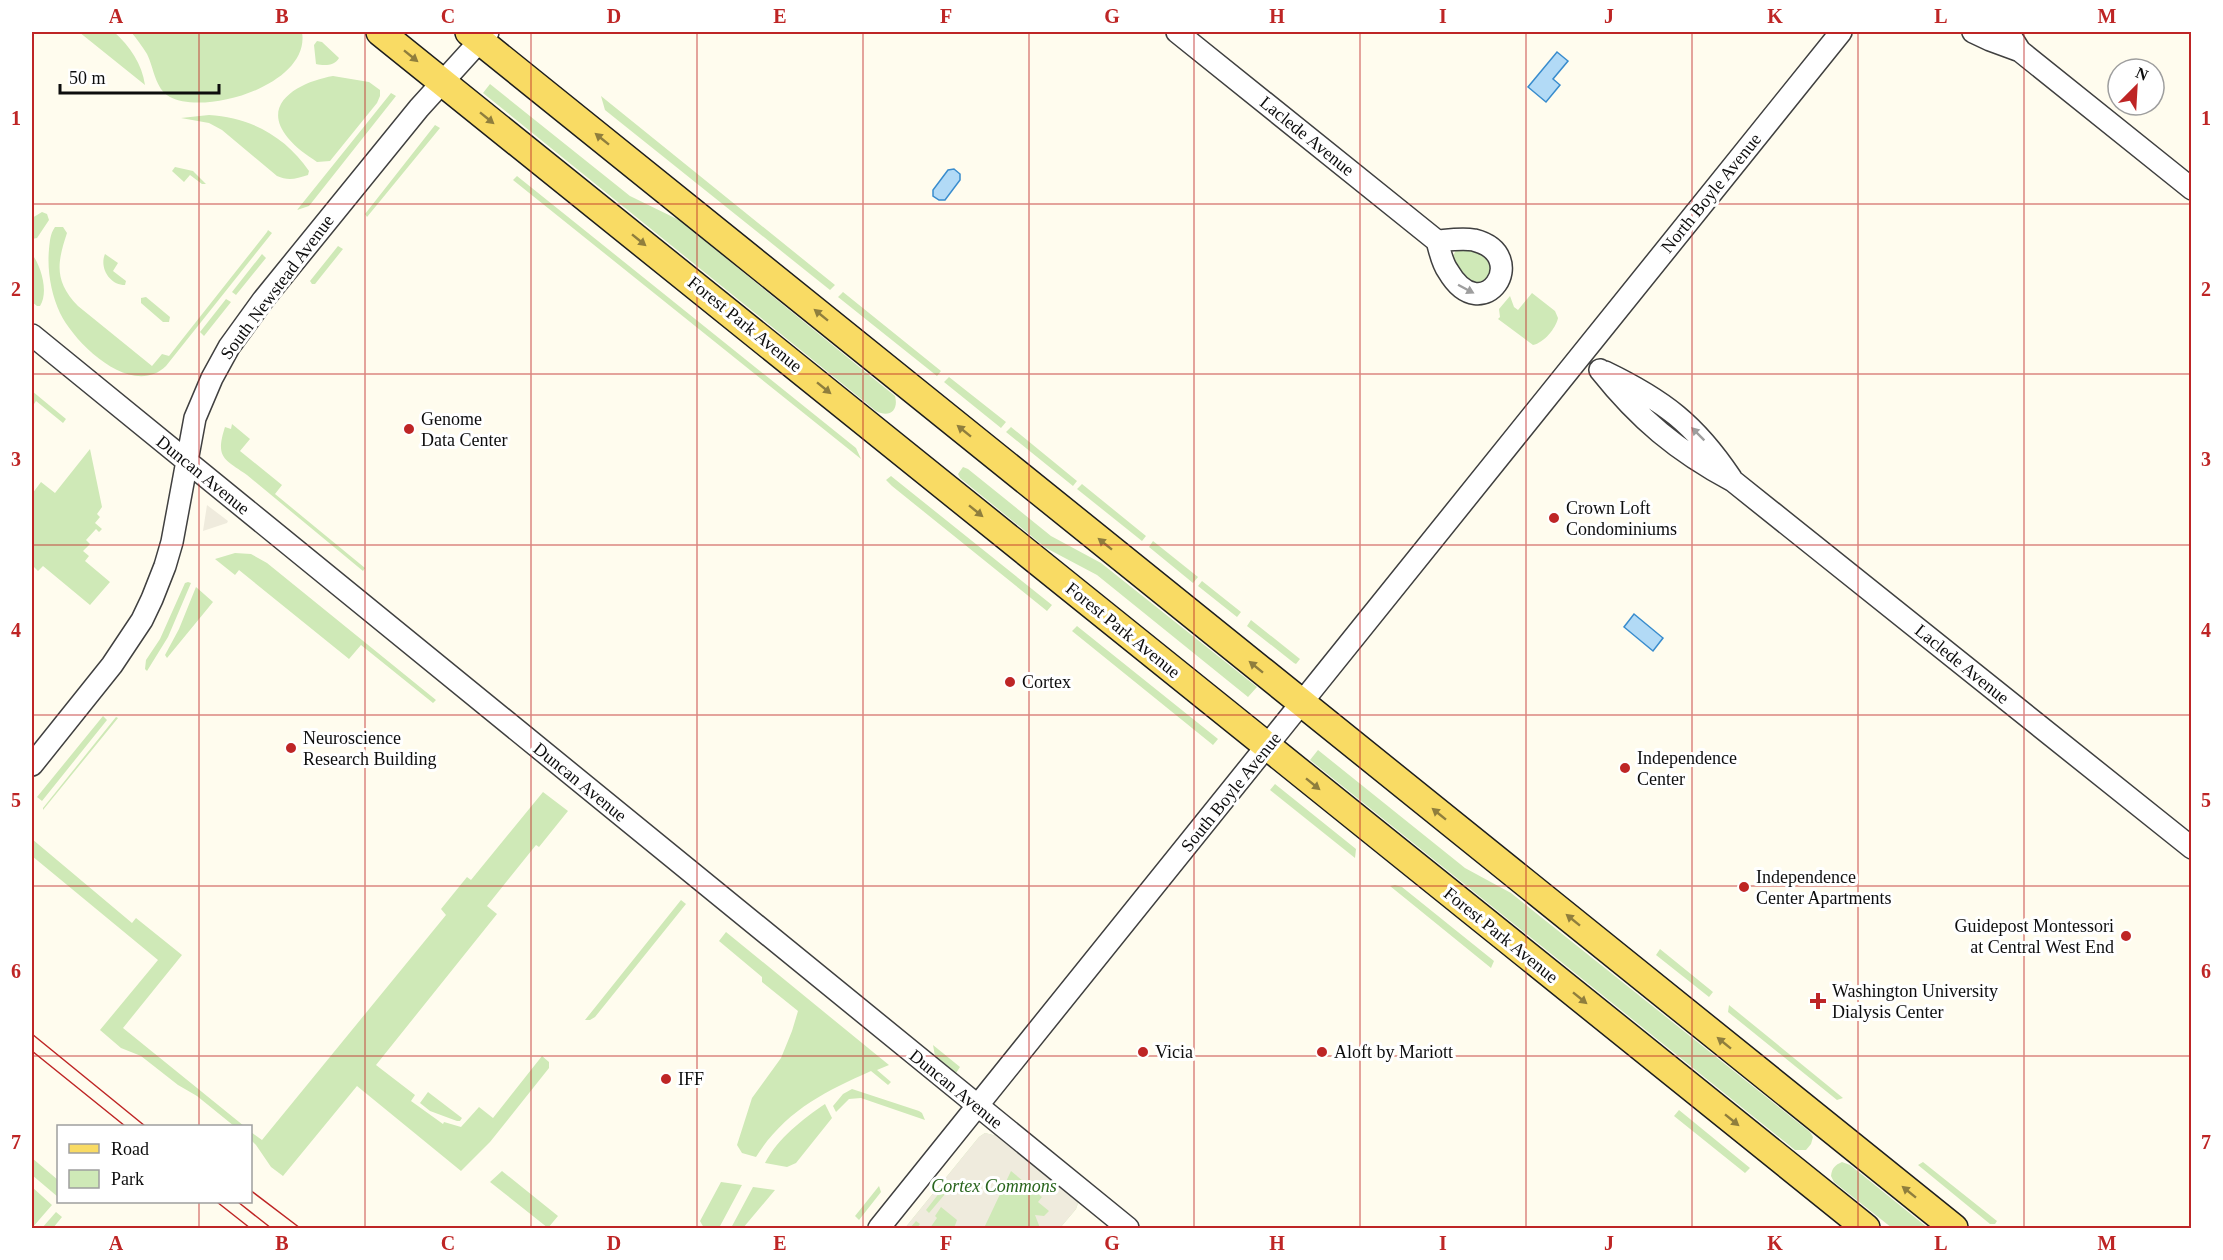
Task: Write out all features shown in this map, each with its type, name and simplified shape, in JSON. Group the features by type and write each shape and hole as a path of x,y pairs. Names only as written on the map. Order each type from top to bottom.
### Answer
{"main road":[{"name":"Forest Park Avenue","path":"380,32 1866,1228"},
{"path":"479,35 1302,704 1954,1228"}],"street":[{"name":"Laclede Avenue","path":"1177,32 1437,241"},
{"name":"North Boyle Avenue","path":"1581,355 1841,32"},
{"path":"1973,32 2020,51"},
{"path":"2008,32 2020,51 2192,189"},
{"name":"South Newstead Avenue","path":"32,765 112,665 142,620 165,566 177,518 186,460 201,401 215,371 235,338 262,300 479,35"},
{"name":"Duncan Avenue","path":"32,335 1128,1228"},
{"name":"Laclede Avenue","path":"1581,355 1600,370 1654,397 1697,432 1712,449 1733,481 2192,848"},
{"name":"South Boyle Avenue","path":"879,1228 1581,355"}],"green space":[{"path":"79,32 114,32 134,56 145,85"},
{"path":"131,32 302,32 300,51 290,67 273,81 252,92 230,99 186,102 170,97 161,89 147,54"},
{"path":"317,41 322,42 339,58 335,63 316,64 314,45"},
{"path":"333,76 369,82 380,90 380,96 377,103 330,161 317,162 288,138 280,125 278,114 281,104 298,88"},
{"path":"490,84 630,196 679,220 895,396 896,406 892,412 885,414 876,411 483,93"},
{"path":"391,93 396,96 309,206 297,210"},
{"path":"601,96 835,285 830,290 605,110"},
{"path":"209,115 239,120 266,131 300,159 309,171 308,175 292,179 277,176 222,130 209,123 181,118"},
{"path":"435,125 440,128 367,217 365,214"},
{"path":"175,167 193,171 206,184 202,184 190,175 184,182 172,171"},
{"path":"517,176 856,448 861,459 513,180"},
{"path":"42,212 47,214 49,220 37,238 32,239 32,218"},
{"path":"55,227 63,227 67,233 61,254 60,271 61,280 70,297 152,366 162,354 169,356 268,230 272,233 166,366 152,374 137,376 121,372 106,364 91,352 67,326 54,298 49,274 50,240"},
{"path":"338,246 343,249 315,284 312,284 310,281"},
{"path":"1461,247 1486,254 1494,271 1483,285 1469,283 1451,260 1456,250"},
{"path":"32,254 43,279 44,294 40,306 32,302"},
{"path":"105,254 118,263 113,271 126,281 125,285 115,282 107,275 103,265"},
{"path":"262,254 266,258 236,295 232,292"},
{"path":"843,292 941,371 937,376 838,297"},
{"path":"1532,293 1555,311 1558,318 1549,334 1533,345 1498,319 1499,309 1510,296 1514,307 1518,310"},
{"path":"146,297 170,317 169,322 163,322 141,303 141,298"},
{"path":"226,299 231,302 204,336 200,332"},
{"path":"949,377 1006,422 1001,428 944,382"},
{"path":"32,391 66,419 63,423 36,401 32,407"},
{"path":"232,424 250,439 240,451 282,485 275,494 365,568 363,571 227,461 222,452 222,437 225,427 231,429"},
{"path":"1011,427 1077,481 1073,486 1006,432"},
{"path":"90,449 102,507 97,514 100,517 95,523 102,529 99,532 96,529 86,540 90,544 83,551 89,556 85,561 110,582 90,605 43,566 38,571 32,565 32,494 41,482 55,493"},
{"path":"963,467 1051,536 1101,563 1257,687 1248,697 1097,575 1046,548 960,478 958,474"},
{"path":"891,476 1052,605 1047,611 892,486 886,480"},
{"path":"1082,484 1146,536 1142,541 1077,489"},
{"path":"1153,541 1198,577 1193,583 1149,547"},
{"path":"235,553 251,554 267,563 436,700 433,703 361,645 349,659 239,570 235,575 215,559"},
{"path":"1202,581 1241,612 1237,617 1198,586"},
{"path":"185,583 191,583 168,637 147,671 145,669 146,660 160,639"},
{"path":"196,587 213,602 167,658 165,655 179,629"},
{"path":"1251,620 1300,659 1296,664 1247,626"},
{"path":"1077,626 1218,739 1213,745 1072,631"},
{"path":"103,716 107,720 42,801 37,797"},
{"path":"116,717 118,718 43,810 43,808"},
{"path":"1318,750 1465,868 1511,893 1810,1132 1813,1137 1811,1144 1806,1150 1795,1150 1310,760"},
{"path":"1275,784 1356,849 1355,858 1270,790"},
{"path":"543,792 568,811 539,847 536,845 487,906 497,914 376,1065 415,1095 411,1101 443,1124 444,1122 461,1127 479,1107 493,1118 542,1056 549,1062 549,1068 490,1142 461,1171 357,1086 283,1176 271,1167 252,1141 252,1133 262,1140 446,915 441,909 467,877 471,880"},
{"path":"32,839 132,923 136,918 182,955 123,1028 243,1125 233,1125 197,1096 178,1085 141,1056 121,1048 100,1030 158,960 32,856"},
{"path":"1390,886 1402,887 1494,961 1491,968"},
{"path":"681,900 686,904 595,1017 585,1020"},
{"path":"726,932 889,1065 877,1070 891,1082 888,1085 871,1071 822,1095 780,1127 756,1157 742,1153 737,1145 752,1098 781,1058 798,1011 762,982 762,977 719,941"},
{"path":"1660,949 1713,992 1709,997 1656,955"},
{"path":"1729,1005 1843,1098 1837,1100 1728,1012"},
{"path":"933,1045 960,1067 956,1073 935,1056"},
{"path":"852,1089 919,1111 925,1120 861,1098 849,1099 836,1112 833,1106 843,1094"},
{"path":"428,1092 462,1118 460,1121 430,1111 420,1103"},
{"path":"825,1104 832,1118 796,1163 787,1167 765,1163 784,1137"},
{"path":"1679,1110 1750,1168 1745,1173 1674,1116"},
{"name":"Cortex Commons","path":"985,1133 997,1136 1076,1200 1078,1203 1076,1209 1060,1228 905,1228 979,1137"},
{"path":"32,1158 57,1179 57,1196 32,1175"},
{"path":"1842,1162 1850,1165 1928,1228 1892,1228 1834,1182 1831,1176 1832,1171"},
{"path":"1923,1162 1997,1221 1995,1224 1990,1224 1918,1165"},
{"path":"502,1171 558,1216 548,1228 490,1182"},
{"path":"721,1182 742,1185 719,1228 704,1228 700,1221"},
{"path":"879,1186 881,1192 859,1220 855,1216"},
{"path":"32,1187 52,1205 32,1228"},
{"path":"753,1187 775,1190 743,1228 731,1228"},
{"path":"56,1212 62,1217 53,1228 42,1228"}],"shaded area":[{"path":"207,505 228,521 227,523 203,531"},
{"name":"Cortex Commons","path":"985,1133 997,1136 1076,1200 1078,1203 1076,1209 1060,1228 1040,1228 1035,1215 1044,1216 1049,1211 1038,1202 1042,1197 1011,1171 984,1228 954,1228 957,1220 941,1207 930,1228 927,1226 917,1228 920,1224 916,1221 910,1228 905,1228 979,1137","holes":["947,1183 951,1187 929,1213 926,1210"]}],"water":[{"path":"1557,52 1568,61 1553,79 1560,85 1546,102 1528,87"},
{"path":"954,169 960,174 960,180 945,200 939,200 933,196 933,190 948,170"},
{"path":"1634,614 1663,638 1653,651 1624,627"}],"tram line":[{"path":"32,1034 144,1125"},
{"path":"32,1051 124,1125"},
{"path":"252,1192 300,1228"},
{"path":"218,1203 250,1228"},
{"path":"239,1203 271,1228"}],"place":[{"name":"Genome Data Center","path":"409,429"},
{"name":"Crown Loft Condominiums","path":"1554,518"},
{"name":"Cortex","path":"1010,682"},
{"name":"Neuroscience Research Building","path":"291,748"},
{"name":"Independence Center","path":"1625,768"},
{"name":"Independence Center Apartments","path":"1744,887"},
{"name":"Guidepost Montessori at Central West End","path":"2126,936"},
{"name":"Washington University Dialysis Center","path":"1818,1001"},
{"name":"Vicia","path":"1143,1052"},
{"name":"Aloft by Mariott","path":"1322,1052"},
{"name":"IFF","path":"666,1079"}]}
